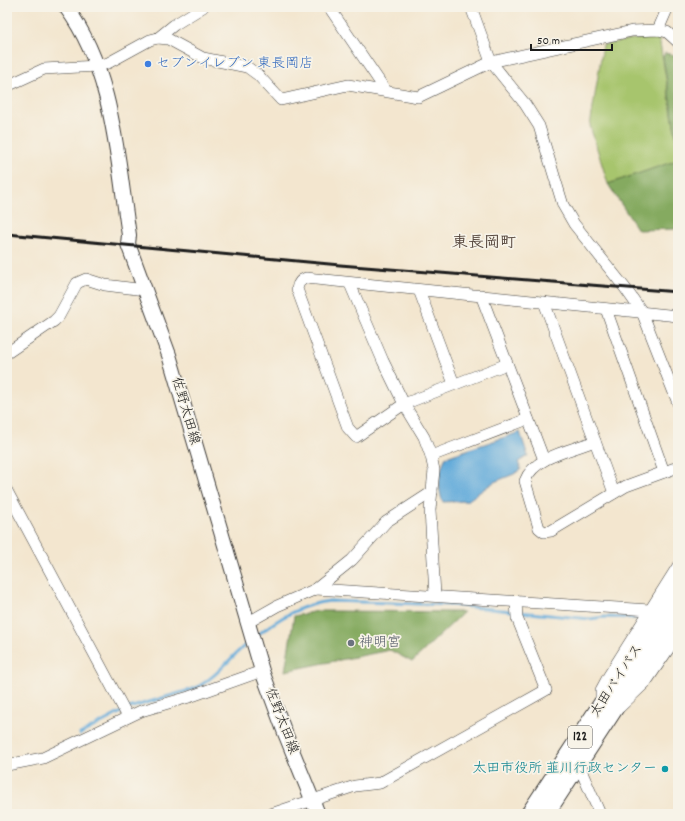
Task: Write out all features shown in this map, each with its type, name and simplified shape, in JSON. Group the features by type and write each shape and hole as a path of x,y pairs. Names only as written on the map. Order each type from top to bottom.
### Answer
{"highway":[{"name":"太田バイパス","path":"537,811 580,763 606,710 678,587"},
{"name":"太田バイパス","path":"537,811 575,744 606,710 678,612"}],"main road":[{"name":"佐野太田線","path":"66,7 75,19 97,66 109,106 128,235 128,244 168,355 262,671 318,814"}],"street":[{"path":"158,38 174,25 203,7"},
{"path":"329,7 386,91"},
{"path":"471,7 491,62 525,104 539,126 563,205 574,224 625,288 642,312 678,403"},
{"path":"658,30 668,7"},
{"path":"7,86 44,69 97,66 108,63 150,40 158,38 168,39 203,58 247,67 258,74 281,100 348,85 418,97 491,62 632,31 658,30 666,32 678,42"},
{"path":"507,364 404,404 356,437 348,428 297,289 301,280 306,278 350,284 481,295 678,316"},
{"path":"7,353 54,321 59,316 77,283 86,279 105,285 144,290"},
{"path":"350,284 404,404 424,437 431,456 434,470 430,510 436,595"},
{"path":"419,290 454,384"},
{"path":"481,295 544,460"},
{"path":"544,302 614,493"},
{"path":"606,308 664,472"},
{"path":"431,456 528,418"},
{"path":"595,441 544,460 527,474 525,481 539,528 544,532 551,531 626,486 678,467"},
{"path":"7,491 128,717"},
{"path":"247,622 277,606 316,589 352,560 386,522 432,492"},
{"path":"678,566 601,690 606,710 626,702 640,690 678,635"},
{"path":"316,589 436,595 650,610"},
{"path":"270,814 355,786 380,783 546,690 517,618 516,601"},
{"path":"7,765 43,758 141,711 189,697 262,671"},
{"path":"575,744 583,775 600,814"}],"green space":[{"path":"659,38 678,149 678,160 608,184 590,126 603,45 633,39"},
{"path":"665,53 678,56 678,149 663,57"},
{"path":"678,160 678,229 638,230 608,184"},
{"name":"神明宮","path":"317,611 464,612 412,662 390,650 285,671 294,616"}],"water":[{"path":"520,432 528,456 518,462 521,469 514,474 494,482 467,501 443,502 439,486 440,473 446,457"}],"waterway":[{"path":"256,636 273,623 291,613 310,605 330,601 451,605 590,619 604,617 636,618"},
{"path":"80,734 129,708 196,688 211,678 249,642"}],"railway":[{"path":"7,234 340,265 678,292"}],"place":[{"name":"セブンイレブン 東長岡店","path":"148,64"},
{"name":"神明宮","path":"351,643"},
{"name":"太田市役所 韮川行政センター","path":"665,769"}],"district":[{"name":"東長岡町","path":"484,243"}]}
